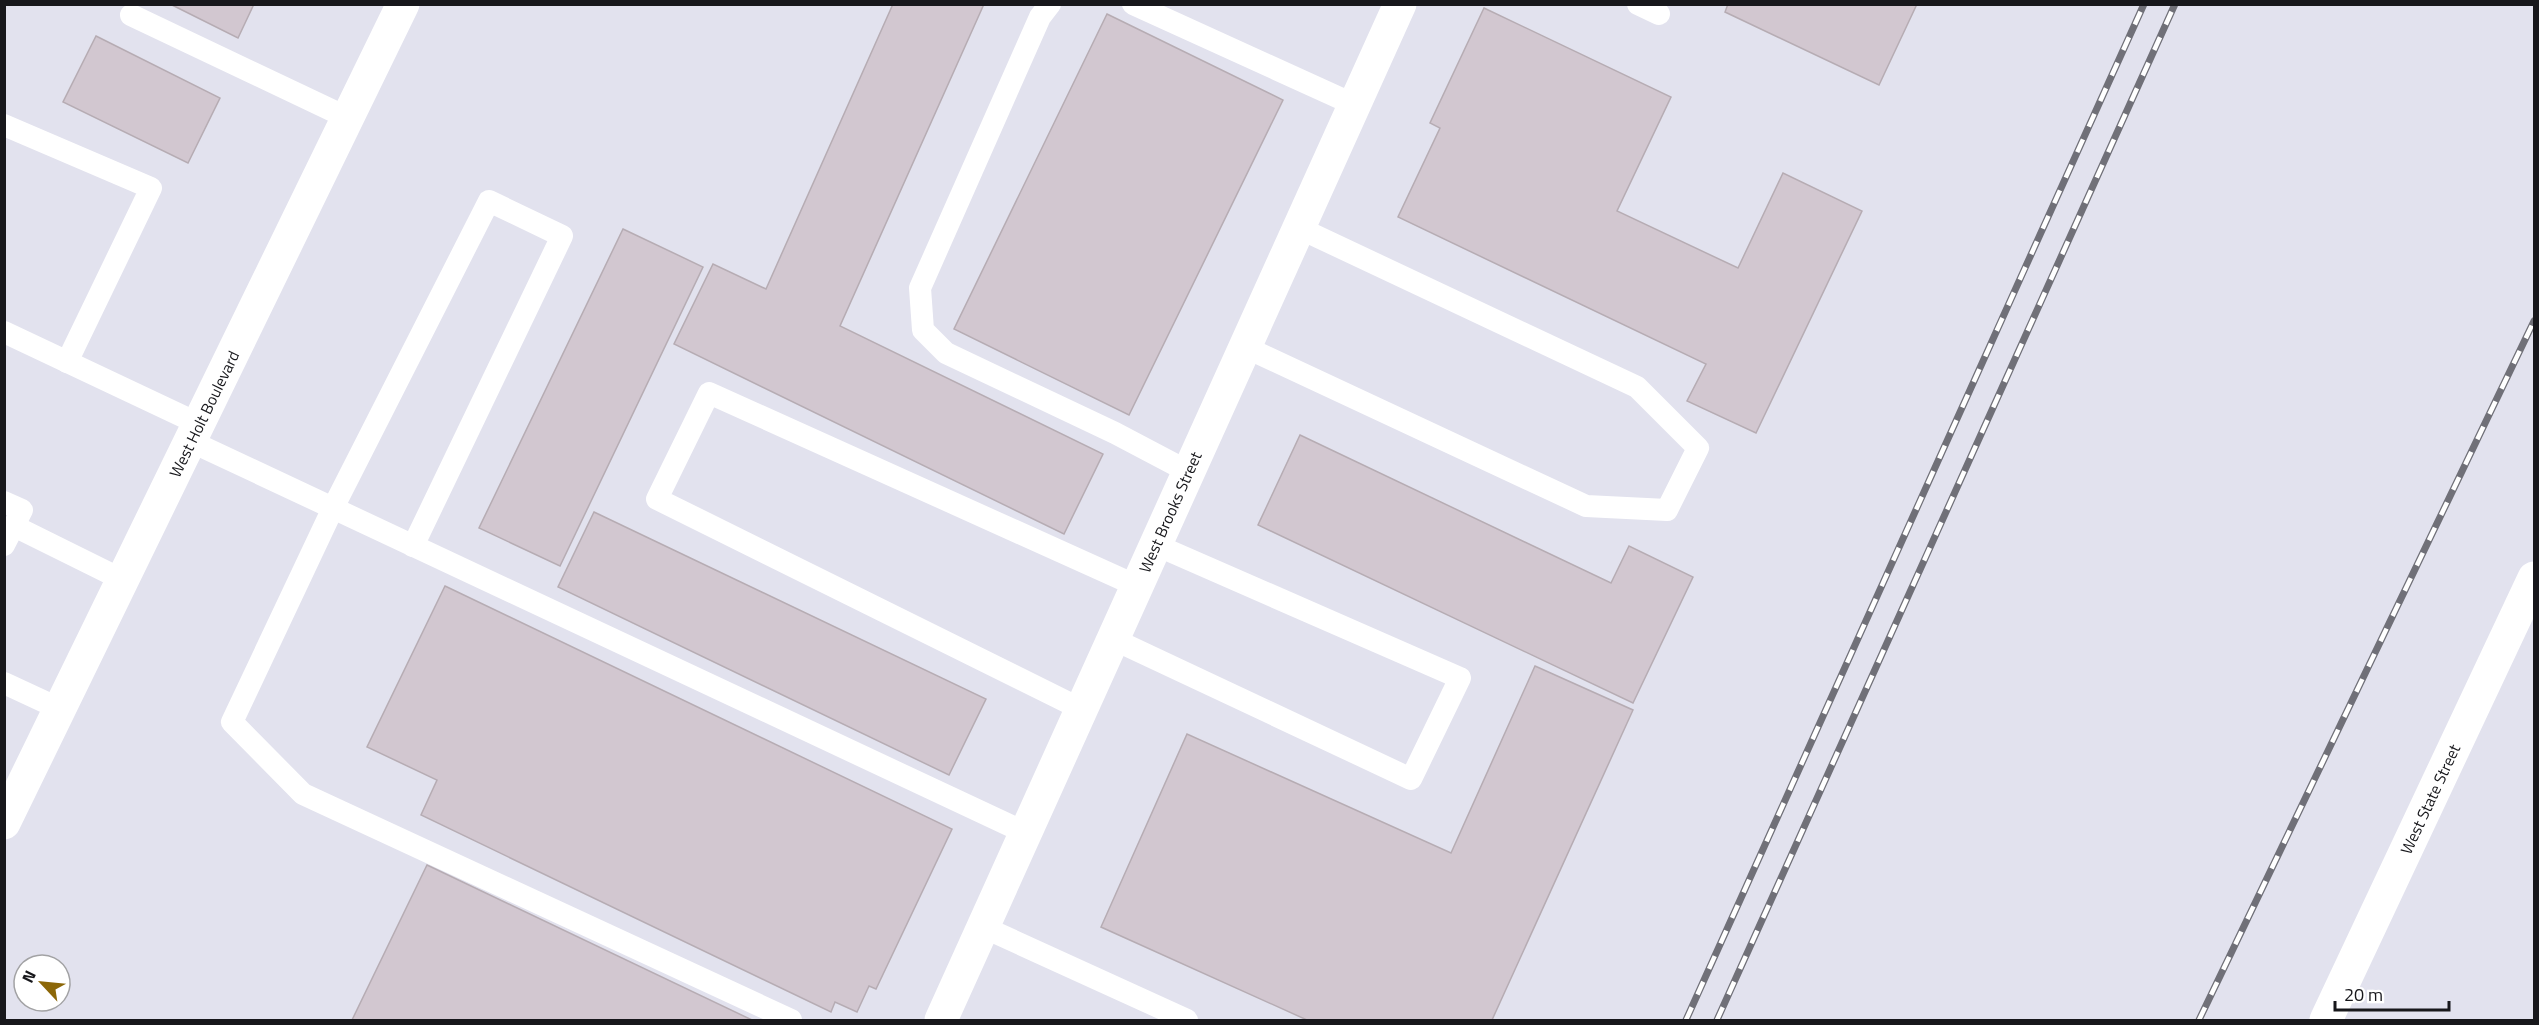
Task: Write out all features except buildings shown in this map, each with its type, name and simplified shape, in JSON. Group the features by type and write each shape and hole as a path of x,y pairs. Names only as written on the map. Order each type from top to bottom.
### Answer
{"street":[{"name":"West Holt Boulevard","path":"4,823 401,5"},
{"name":"West Brooks Street","path":"941,1020 1399,5"},
{"name":"West State Street","path":"2326,1020 2535,578"}],"lane":[{"path":"1050,4 1040,17 920,288 923,330 946,353 1115,433 1189,472"},
{"path":"1133,4 1355,105"},
{"path":"1638,4 1659,14"},
{"path":"131,15 348,118"},
{"path":"4,125 152,188 67,362"},
{"path":"413,546 562,236 489,201 333,508 232,722 303,794 791,1020"},
{"path":"1245,347 1586,506 1667,510 1698,448 1637,387 1299,228"},
{"path":"4,332 67,362 333,508 1026,833"},
{"path":"1082,709 657,499 709,393 1137,586"},
{"path":"4,501 22,510 9,536 123,580"},
{"path":"1113,639 1411,779 1460,678 1156,545"},
{"path":"4,683 60,709"},
{"path":"983,927 1187,1020"}],"railway":[{"path":"1686,1020 2144,4"},
{"path":"1717,1020 2175,4"},
{"path":"2199,1020 2534,321"}]}
